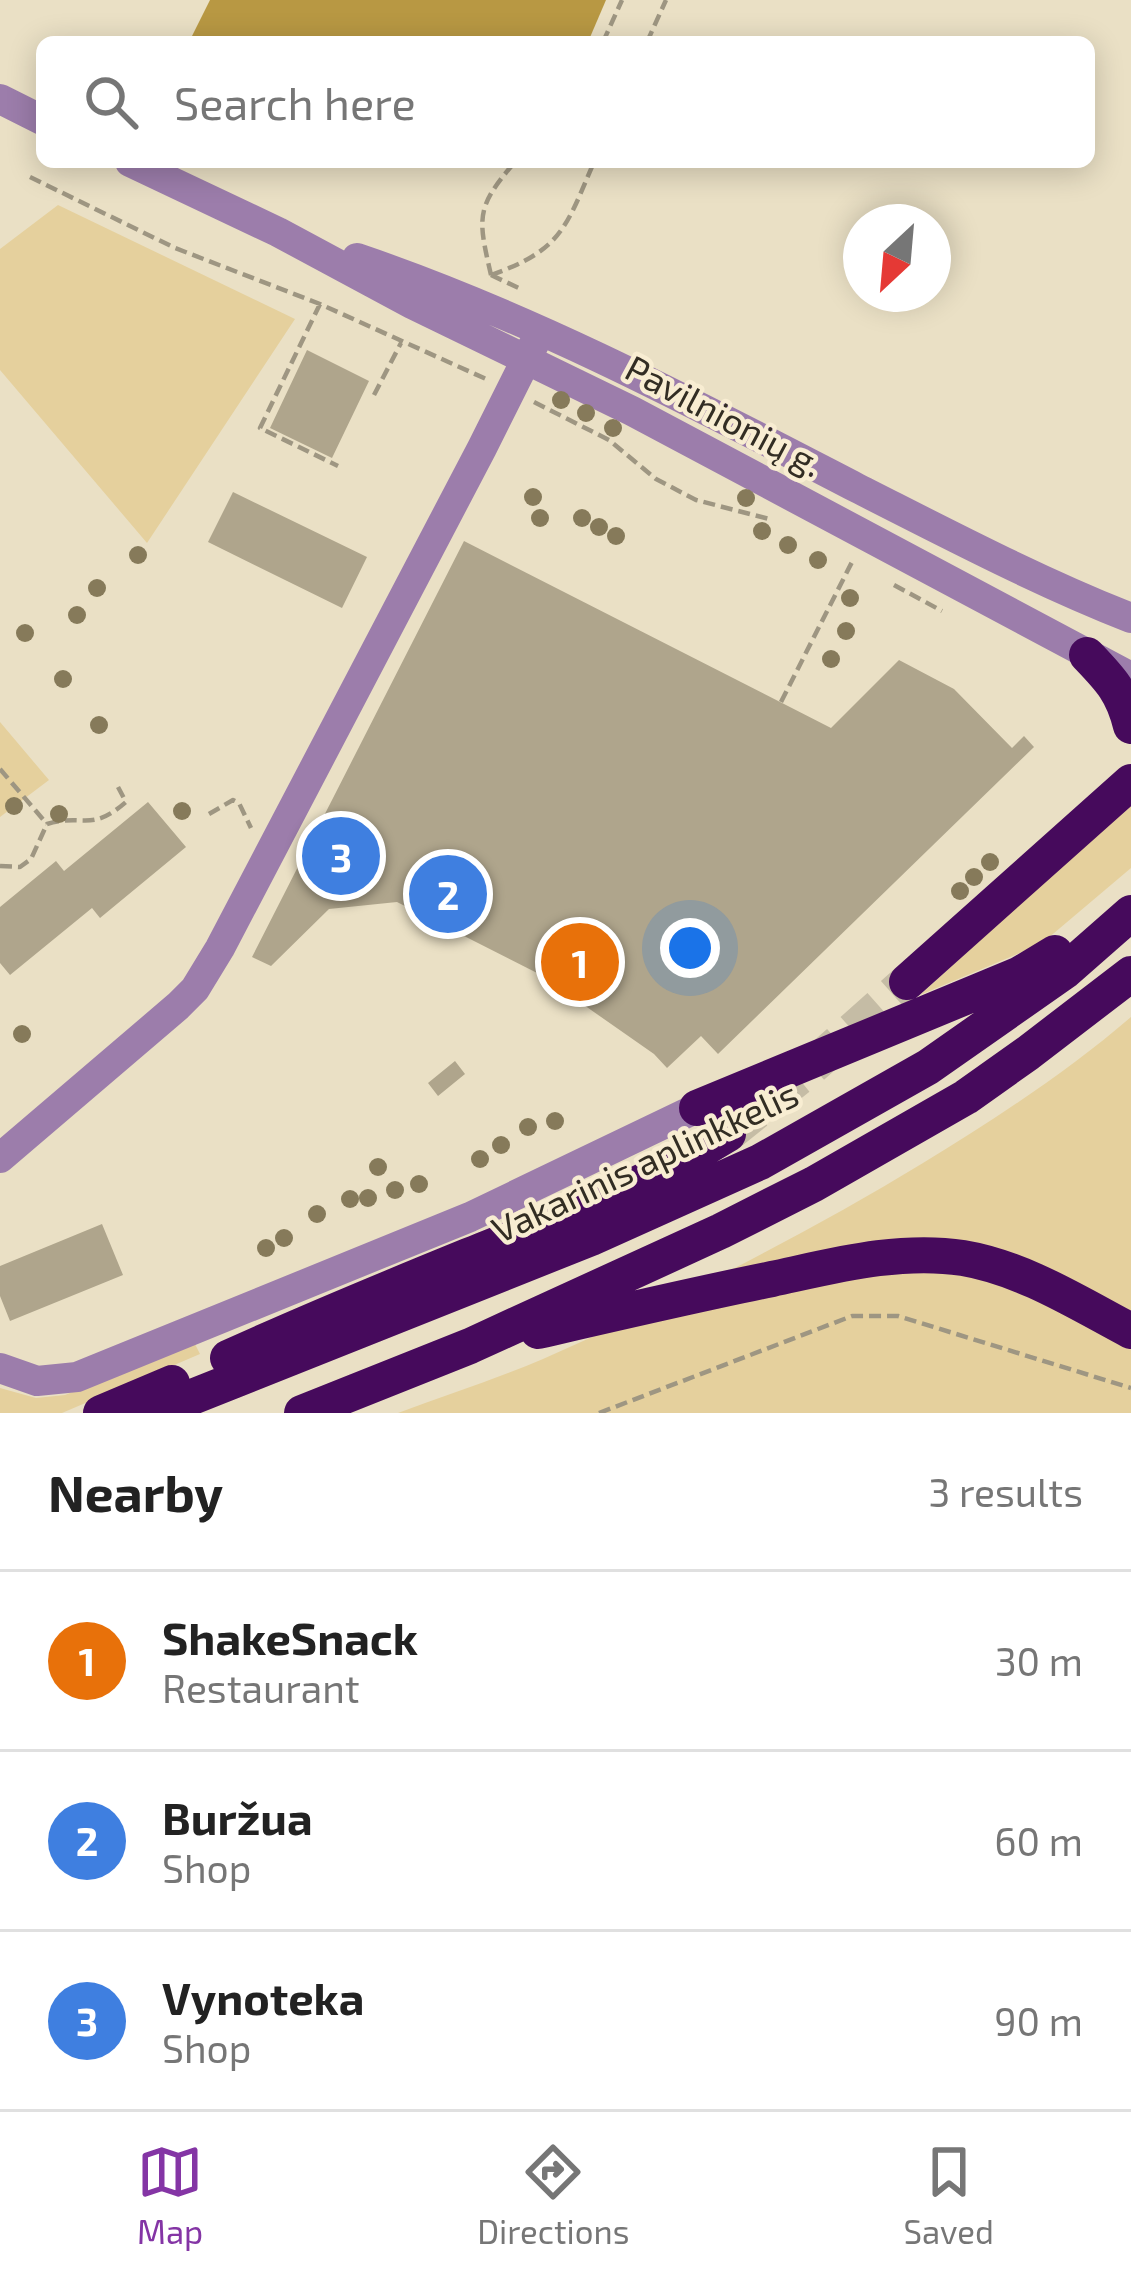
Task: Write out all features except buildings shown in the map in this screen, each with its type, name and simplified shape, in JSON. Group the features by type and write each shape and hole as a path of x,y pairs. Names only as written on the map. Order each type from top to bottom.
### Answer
{"highway":[{"path":"1087,655 1116,686 1131,726"},
{"path":"907,982 1128,780"},
{"name":"Vakarinis aplinkkelis","path":"152,1413 712,1185 928,1067 1131,911"},
{"path":"697,1108 1059,962"},
{"path":"302,1413 470,1346 814,1184 966,1097 1131,974"},
{"path":"101,1413 305,1323 607,1200 728,1134"},
{"path":"470,1346 815,1270 881,1258 927,1256 964,1258 1005,1270 1131,1331"}],"street":[{"path":"0,99 36,117"},
{"name":"Pavilnionių g.","path":"143,168 278,232 434,284 712,452 1131,677"},
{"path":"0,1158 195,989 533,345"},
{"name":"Pavilnionių g.","path":"533,345 716,415 1035,578 1131,618"},
{"path":"0,1367 37,1382 77,1377 470,1217 697,1108"}],"path":[{"path":"606,36 622,0"},
{"path":"650,36 665,0"},
{"path":"510,168 486,197 482,213 480,226 490,275 544,250 565,227 591,168"},
{"path":"30,177 175,248 449,360 609,440 634,464 696,500 776,521"},
{"path":"320,304 260,428 338,466"},
{"path":"374,395 401,343"},
{"path":"781,702 852,562"},
{"path":"887,581 946,613"},
{"path":"0,769 47,824"},
{"path":"0,866 20,867 31,859 47,824 109,817 126,802 118,787"},
{"path":"209,814 233,800 253,832 274,845"},
{"path":"599,1413 852,1316 898,1316 1131,1388"}],"shaded area":[{"path":"210,0 606,0 591,36 192,36"},
{"path":"58,205 295,319 147,543 0,370 0,249"},
{"path":"0,722 49,780 0,817"},
{"path":"1131,803 1131,868 1047,939 920,995"},
{"path":"1131,1017 1131,1413 398,1413 543,1359 783,1243 977,1129 1056,1076"},
{"path":"194,1342 200,1354 62,1413 0,1413 0,1388 36,1398 65,1395"}],"tunnel":[{"path":"728,1134 907,982"}],"place":[{"name":"Vynoteka","path":"341,856"},
{"name":"Buržua","path":"448,894"},
{"name":"ShakeSnack","path":"580,962"}]}
